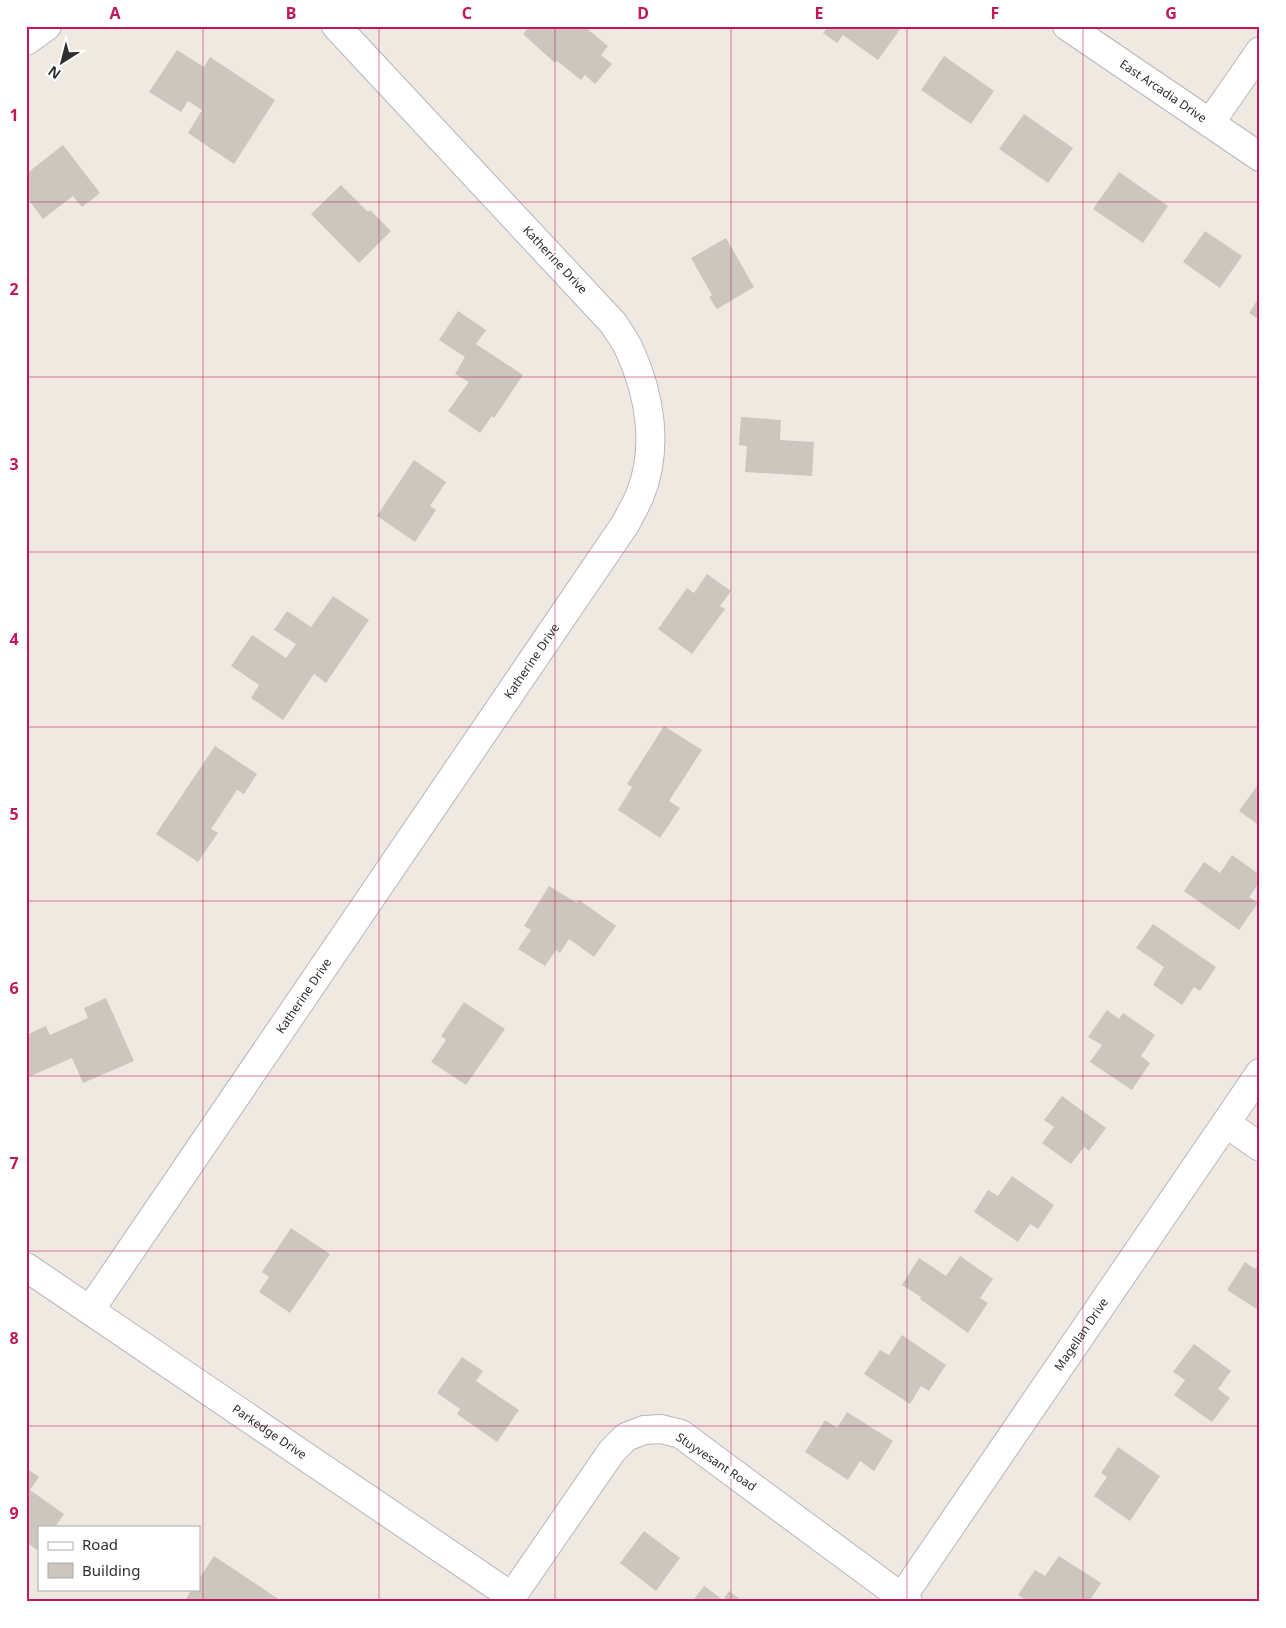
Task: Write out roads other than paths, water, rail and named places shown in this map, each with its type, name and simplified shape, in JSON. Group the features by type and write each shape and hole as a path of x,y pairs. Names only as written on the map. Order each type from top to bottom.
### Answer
{"street":[{"path":"26,42 47,26"},
{"name":"Katherine Drive","path":"90,1310 626,523 640,494 648,465 651,438 648,403 640,376 628,347 613,323 336,26"},
{"name":"East Arcadia Drive","path":"1067,26 1260,157"},
{"path":"1210,123 1260,51"},
{"name":"Magellan Drive","path":"905,1599 1260,1073"},
{"path":"1226,1123 1260,1147"},
{"name":"Parkedge Drive","path":"26,1267 510,1599"},
{"name":"Stuyvesant Road","path":"510,1599 612,1451 626,1437 644,1430 661,1429 681,1434 905,1599"}]}
